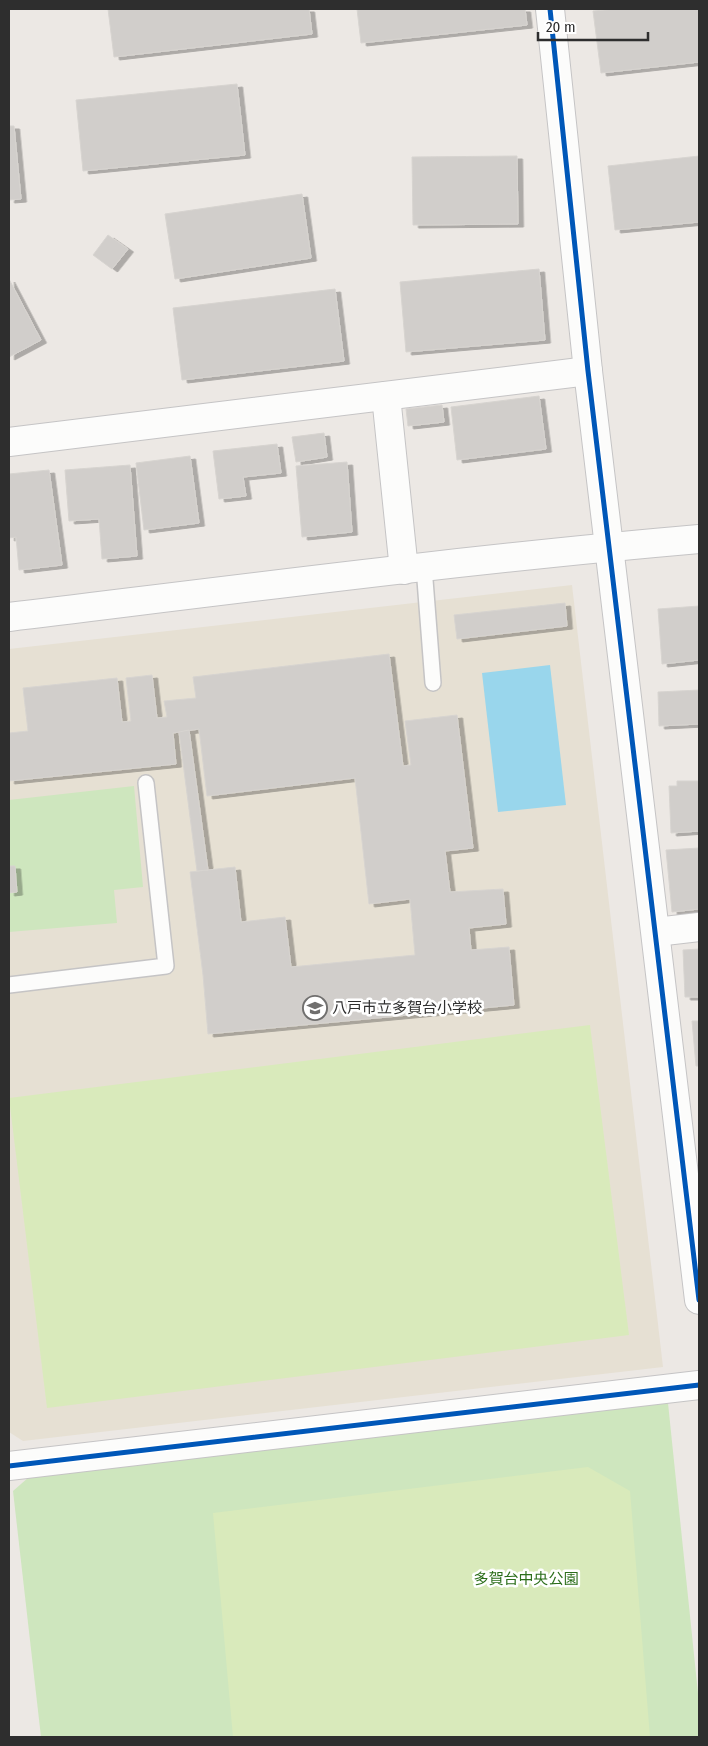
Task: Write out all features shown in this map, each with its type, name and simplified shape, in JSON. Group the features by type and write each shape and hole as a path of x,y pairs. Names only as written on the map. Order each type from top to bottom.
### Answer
{"street":[{"path":"550,9 588,371 656,932 688,1116 699,1300"},
{"path":"9,442 588,371"},
{"path":"386,396 414,568"},
{"path":"9,617 414,568 699,539"},
{"path":"656,932 699,927"},
{"path":"9,1466 699,1385"}],"lane":[{"path":"414,568 433,682"},
{"path":"9,985 166,966 146,783"}],"shaded area":[{"name":"八戸市立多賀台小学校","path":"572,585 663,1367 23,1441 9,1432 9,649"}],"green space":[{"path":"134,786 143,887 114,890 117,923 9,932 9,800"},
{"path":"590,1025 629,1335 47,1408 9,1098"},
{"name":"多賀台中央公園","path":"668,1403 699,1703 699,1737 41,1737 13,1491 29,1477"},
{"path":"588,1467 630,1491 650,1737 233,1737 213,1513"}],"water":[{"path":"550,665 566,805 498,812 482,673"}],"building":[{"path":"108,9 309,9 312,34 114,57"},
{"path":"357,9 525,9 527,25 361,43"},
{"path":"615,9 699,9 699,62 601,73 593,11"},
{"path":"237,84 245,155 83,171 76,100"},
{"path":"9,126 14,126 21,199 9,200"},
{"path":"517,156 518,224 413,225 412,157"},
{"path":"699,156 699,222 615,230 608,166"},
{"path":"302,194 311,258 175,279 165,214"},
{"path":"108,235 128,249 112,269 93,255"},
{"path":"539,269 545,340 406,352 400,282"},
{"path":"9,279 41,340 9,357"},
{"path":"335,289 344,361 182,380 173,308"},
{"path":"539,396 546,449 457,460 451,407"},
{"path":"442,405 444,422 408,426 406,409"},
{"path":"324,433 327,457 296,462 292,437"},
{"path":"277,444 281,473 243,477 246,496 219,499 213,451"},
{"path":"190,456 199,523 144,530 136,463"},
{"path":"347,462 352,532 302,537 296,466"},
{"path":"130,465 137,556 102,559 99,519 69,521 65,470"},
{"path":"49,470 62,565 19,570 16,537 9,538 9,474"},
{"path":"565,603 567,626 457,639 454,615"},
{"path":"699,606 699,660 662,664 658,609"},
{"path":"389,654 403,766 411,765 405,721 457,715 473,848 445,851 450,892 503,889 506,924 469,928 471,950 509,947 514,1005 208,1034 203,975 190,872 235,867 241,922 285,917 291,967 415,955 410,899 369,904 355,778 207,796 199,729 173,733 176,764 9,781 9,733 28,731 23,688 117,678 122,722 131,721 126,678 152,675 157,718 167,717 164,701 196,698 193,677"},
{"path":"699,690 699,724 659,726 658,692"},
{"path":"189,730 208,870 197,871 179,732"},
{"path":"677,781 699,781 699,831 671,833 669,786 677,786"},
{"path":"699,848 699,909 672,912 666,850"},
{"path":"9,866 15,866 17,892 9,893"},
{"path":"699,949 699,997 685,997 683,950"},
{"path":"692,1021 699,1021 699,1066 696,1066"}],"cycle path":[{"path":"550,9 588,371 699,1300"},
{"path":"9,1466 699,1385"}],"place":[{"name":"八戸市立多賀台小学校","path":"315,1008"}]}
